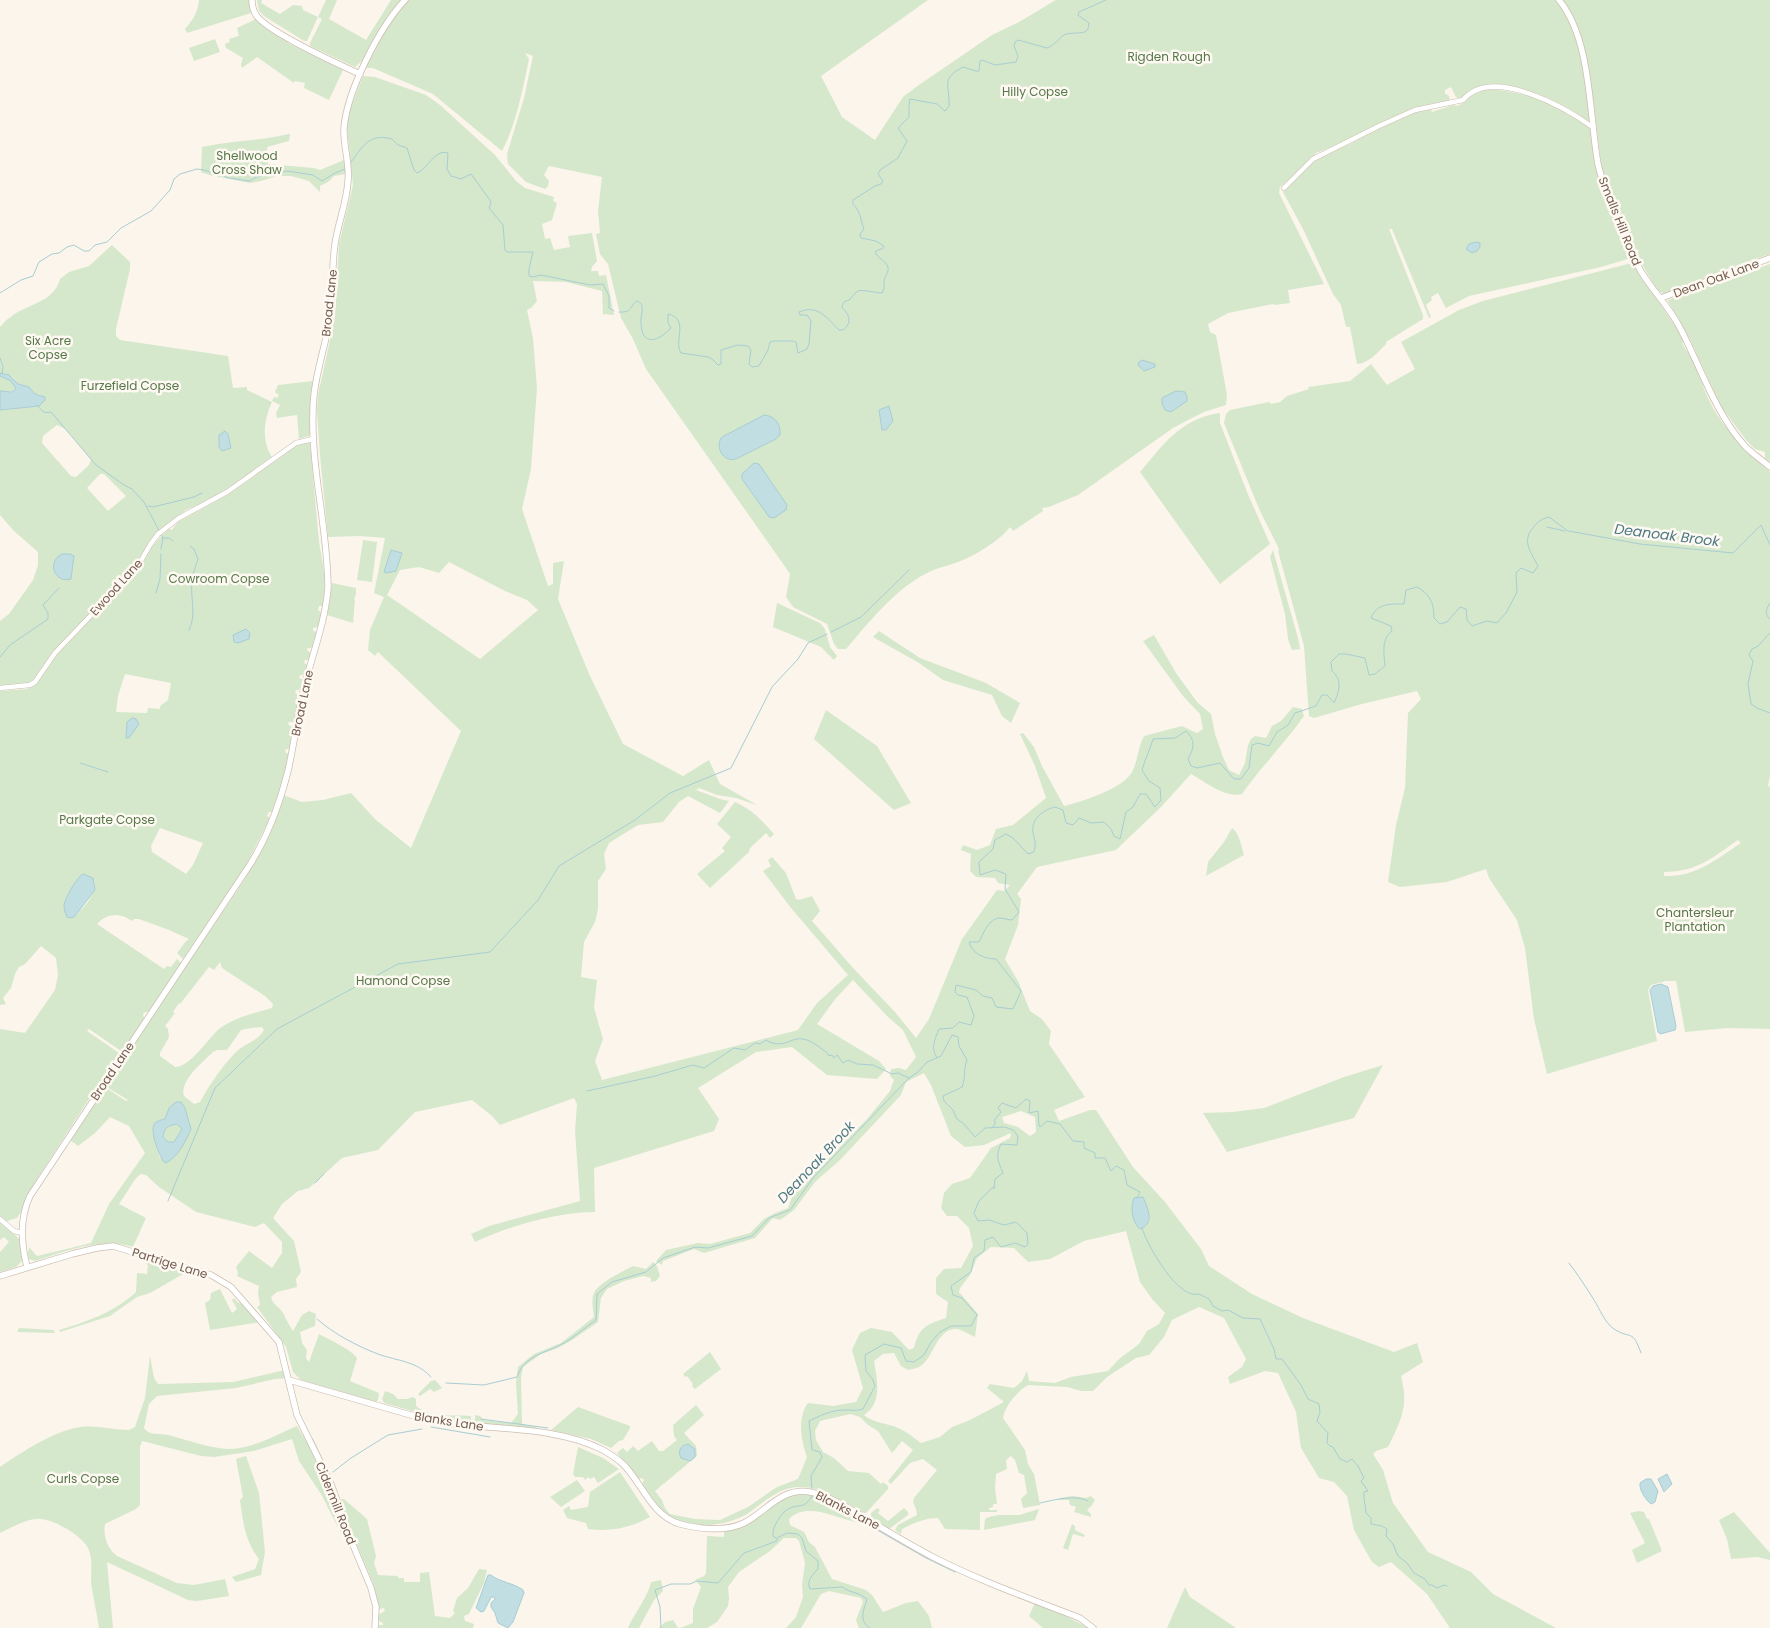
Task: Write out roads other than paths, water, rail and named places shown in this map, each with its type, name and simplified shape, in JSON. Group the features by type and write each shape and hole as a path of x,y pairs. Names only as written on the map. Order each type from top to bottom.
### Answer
{"street":[{"path":"252,0 257,16 266,24 312,50 360,73"},
{"name":"Broad Lane","path":"27,1267 22,1233 25,1207 33,1190 256,855 274,816 288,771 303,693 328,597 312,410 315,387 330,322 335,244 346,193 349,168 344,141 344,126 348,107 360,73 381,34 404,0"},
{"name":"Smalls Hill Road","path":"1560,0 1574,26 1579,42 1590,95 1598,165 1634,260 1679,326 1720,409 1744,445 1770,468"},
{"path":"1284,188 1313,159 1415,110 1463,100 1468,94 1481,88 1510,89 1544,98 1566,109 1594,128"},
{"name":"Dean Oak Lane","path":"1661,298 1770,258"},
{"name":"Ewood Lane","path":"0,688 30,685 35,682 55,653 138,566 150,545 160,533 179,518 227,492 296,443 313,439"},
{"path":"0,1219 14,1231 22,1233"},
{"name":"Partrige Lane","path":"0,1276 97,1248 113,1246 211,1275 235,1292 274,1334 282,1350 289,1380"},
{"name":"Blanks Lane","path":"289,1380 428,1420 449,1424 557,1435 581,1441 602,1450 618,1460 659,1512 672,1522 682,1525 710,1528 735,1527 752,1518 780,1497 796,1491 817,1493 865,1517 932,1557 1080,1618 1094,1628"},
{"name":"Cidermill Road","path":"289,1380 297,1415 331,1484 371,1588 376,1607 375,1628"}],"water":[{"path":"1480,243 1477,251 1472,253 1466,249 1469,244"},
{"path":"1142,360 1155,364 1155,367 1144,371 1138,365"},
{"path":"0,373 9,375 18,384 29,387 35,394 45,397 45,400 39,406 0,410 0,391 12,392 16,389 11,381 0,376"},
{"path":"1176,391 1185,392 1187,401 1171,412 1165,410 1162,398"},
{"path":"889,406 893,421 886,430 882,430 879,410"},
{"path":"764,415 775,419 780,428 780,435 776,439 736,459 728,459 724,456 719,445 722,437"},
{"path":"225,431 228,434 231,448 222,451 219,447 219,435"},
{"path":"754,463 759,464 787,505 786,510 774,518 769,517 742,479 742,474"},
{"path":"391,550 402,553 396,571 386,573 384,572"},
{"path":"62,554 74,556 71,579 65,580 54,571 54,562"},
{"path":"246,629 250,633 249,639 238,643 234,642 233,635"},
{"path":"132,718 136,719 139,724 129,738 126,738 127,722"},
{"path":"83,874 93,878 95,890 75,916 72,918 67,917 64,908 65,902 75,883"},
{"path":"1661,984 1668,987 1676,1026 1675,1030 1660,1034 1658,1032 1650,990 1653,986"},
{"path":"176,1102 181,1102 185,1108 191,1129 177,1154 165,1163 160,1156 153,1128 155,1123 165,1119 169,1108","holes":["177,1124 182,1129 174,1142 168,1142 163,1137 165,1129 169,1126"]},
{"path":"1143,1197 1149,1219 1148,1223 1140,1229 1132,1215 1132,1206 1134,1198"},
{"path":"688,1444 695,1449 695,1457 690,1461 681,1458 679,1453 682,1447"},
{"path":"1667,1474 1672,1484 1664,1492 1658,1479"},
{"path":"1646,1479 1651,1479 1658,1491 1655,1502 1651,1504 1643,1495 1640,1486 1640,1483"},
{"path":"488,1575 523,1590 524,1593 513,1622 508,1628 498,1623 491,1607 491,1603 495,1599 494,1597 491,1597 484,1611 481,1612 476,1608"}],"waterway":[{"path":"619,312 629,310 637,301 641,303 641,328 646,338 650,339 659,337 671,328 668,323 668,314 675,317 680,326 679,348 681,353 708,357 718,365 721,364 721,350 738,345 748,346 751,350 749,364 752,367 759,366 768,350 770,342 773,341 796,342 798,353 807,349 811,321 807,315 800,315 799,312 806,310 817,311 839,330 843,330 849,322 847,313 842,308 844,302 849,300 858,291 882,293 884,290 884,280 888,266 875,252 884,246 876,241 861,238 860,234 864,229 853,200 881,184 883,181 878,174 880,170 898,158 907,141 898,128 909,117 910,99 937,104 945,111 949,106 949,79 956,71 963,67 979,71 980,61 982,60 995,65 1016,62 1018,56 1014,46 1018,40 1047,48 1064,35 1085,32 1088,29 1089,23 1078,15 1079,12 1106,0"},
{"path":"351,162 367,142 378,138 392,139 398,145 407,148 414,170 417,173 435,156 448,153 447,169 451,176 461,179 471,174 490,200 489,208 503,225 505,250 507,252 533,252 529,276 541,275 590,285 603,284 609,296 609,308 614,311"},
{"path":"0,293 21,280 33,276 39,262 52,254 59,253 67,247 74,245 84,251 89,251 95,245 107,242 121,228 151,211 170,190 174,179 180,174 197,169 229,178 249,181 257,177 287,171 313,175 322,181 345,169"},
{"path":"0,358 3,367 2,373"},
{"path":"37,405 44,412 51,412 96,465 132,489 144,502 163,538 161,549"},
{"path":"148,506 153,507 194,497 202,493"},
{"name":"Deanoak Brook","path":"937,1058 934,1047 939,1029 953,1028 959,1022 971,1025 974,1016 967,997 958,995 955,992 956,985 976,990 983,996 992,998 996,1007 1013,1009 1021,991 996,959 976,953 969,942 979,942 987,927 996,919 1012,920 1019,912 1005,889 1006,874 995,870 980,875 979,862 993,849 995,840 1006,834 1013,838 1028,854 1034,852 1034,823 1039,815 1055,807 1063,810 1066,823 1073,825 1079,818 1091,823 1104,822 1111,829 1114,836 1120,839 1126,812 1133,807 1140,794 1146,794 1155,807 1161,800 1160,788 1149,781 1142,770 1153,739 1175,738 1186,731 1193,741 1193,748 1188,759 1191,766 1197,768 1220,763 1234,779 1241,779 1249,768 1252,745 1258,743 1269,746 1277,732 1288,725 1295,713 1316,706 1322,695 1327,695 1334,703 1339,682 1332,671 1331,662 1339,654 1365,658 1369,675 1375,674 1385,666 1385,642 1388,634 1392,631 1391,626 1371,618 1377,609 1384,605 1404,604 1406,590 1417,587 1430,600 1434,618 1440,624 1447,622 1460,607 1466,609 1467,620 1472,626 1487,621 1497,623 1506,613 1517,592 1516,573 1521,568 1533,573 1538,566 1530,552 1528,543 1529,534 1537,523 1549,517 1568,531"},
{"name":"Deanoak Brook","path":"1569,531 1640,544 1733,553 1761,525 1770,545"},
{"name":"Deanoak Brook","path":"1547,527 1565,531"},
{"path":"163,538 169,538 173,541"},
{"path":"189,630 193,618 192,579 198,559 194,549 190,546"},
{"path":"156,593 160,579 161,554"},
{"path":"831,632 861,617 909,570"},
{"path":"0,657 10,645 48,619 48,613 43,605 59,588"},
{"name":"Deanoak Brook","path":"1770,603 1766,611 1770,619"},
{"name":"Deanoak Brook","path":"1770,633 1758,646 1752,649 1749,655 1753,661 1748,684 1751,704 1770,713"},
{"path":"168,1201 215,1088 277,1029 398,964 490,952 538,900 559,866 635,820 670,793 731,768 772,687 798,659 808,643 827,634"},
{"path":"80,763 108,772"},
{"name":"Deanoak Brook","path":"446,1383 484,1385 517,1377 524,1364 529,1360 565,1343 596,1320 597,1294 612,1282 646,1272 663,1258 695,1247 708,1248 752,1236 769,1218 790,1210 813,1178 909,1078 927,1062 941,1056 952,1035 958,1037 959,1046 967,1060 962,1087 943,1096 944,1101 953,1110 957,1119 975,1137 985,1128 1005,1127 1013,1130 1018,1136 1017,1145 1001,1144 998,1158 1003,1173 995,1179 994,1189 993,1187 979,1201 974,1213 978,1221 989,1220 1004,1225 1016,1222 1027,1233 1028,1244 1025,1247 1015,1243 1001,1247 993,1237 985,1240 984,1251 974,1258 971,1272 951,1286 953,1295 962,1298 977,1315 971,1326 951,1326 940,1332 931,1342 924,1355 914,1362 906,1361 901,1348 884,1344 865,1355 866,1371 875,1386 863,1409 835,1411 809,1421 812,1450 820,1452 822,1457 811,1476 812,1489"},
{"path":"587,1091 655,1076 693,1065 704,1068 734,1048 745,1050 755,1043 760,1044 766,1040 779,1044 803,1039 818,1046 829,1056 832,1055 834,1058 837,1055 843,1063 848,1060 857,1064 873,1065 892,1074 898,1073 909,1078"},
{"path":"992,1128 995,1124 995,1119 1001,1112 998,1108 1002,1103 1016,1108 1026,1099 1030,1101 1029,1113 1038,1111 1040,1127 1047,1121 1060,1124 1073,1141 1084,1142 1084,1148 1095,1153 1095,1158 1105,1158 1111,1171 1116,1166 1124,1170 1127,1185 1140,1192 1137,1198"},
{"path":"315,1183 324,1174"},
{"path":"1142,1228 1164,1270 1182,1289 1191,1294 1199,1294 1209,1299 1213,1306 1222,1311 1228,1310 1243,1318 1260,1319 1274,1349 1276,1359 1282,1359 1301,1385 1308,1399 1319,1404 1320,1412 1317,1421 1328,1433 1327,1443 1333,1447 1340,1459 1347,1462 1352,1459 1358,1466 1364,1478 1361,1481 1368,1491 1364,1492 1364,1497 1366,1513 1371,1518 1371,1524 1387,1529 1386,1536 1393,1544 1398,1556 1407,1563 1414,1573 1425,1579 1429,1585 1437,1588 1444,1585 1447,1586"},
{"path":"1569,1263 1608,1323 1614,1329 1633,1337 1641,1353"},
{"path":"317,1319 338,1335 378,1354 413,1365 431,1377"},
{"path":"481,1419 548,1428"},
{"path":"431,1427 490,1437"},
{"path":"333,1472 351,1458 388,1435 422,1429"},
{"path":"776,1538 773,1536 773,1532 783,1514 792,1507 804,1505 812,1496"},
{"path":"812,1497 830,1503 861,1520"},
{"path":"1040,1503 1071,1498 1088,1501"},
{"path":"865,1523 926,1558 955,1572"},
{"path":"661,1628 660,1607 655,1590 671,1584 690,1584 697,1581 718,1583 744,1553 777,1541 777,1538 787,1533 798,1534 802,1538 806,1551 818,1561 818,1569 809,1580 810,1589 842,1587 867,1599 863,1611 863,1619 870,1628"}],"park label":[{"name":"Rigden Rough","path":"1169,56"},
{"name":"Hilly Copse","path":"1035,91"},
{"name":"Shellwood Cross Shaw","path":"247,162"},
{"name":"Six Acre Copse","path":"48,347"},
{"name":"Furzefield Copse","path":"130,385"},
{"name":"Cowroom Copse","path":"219,578"},
{"name":"Parkgate Copse","path":"107,819"},
{"name":"Chantersleur Plantation","path":"1695,919"},
{"name":"Hamond Copse","path":"403,980"},
{"name":"Curls Copse","path":"83,1478"}]}
